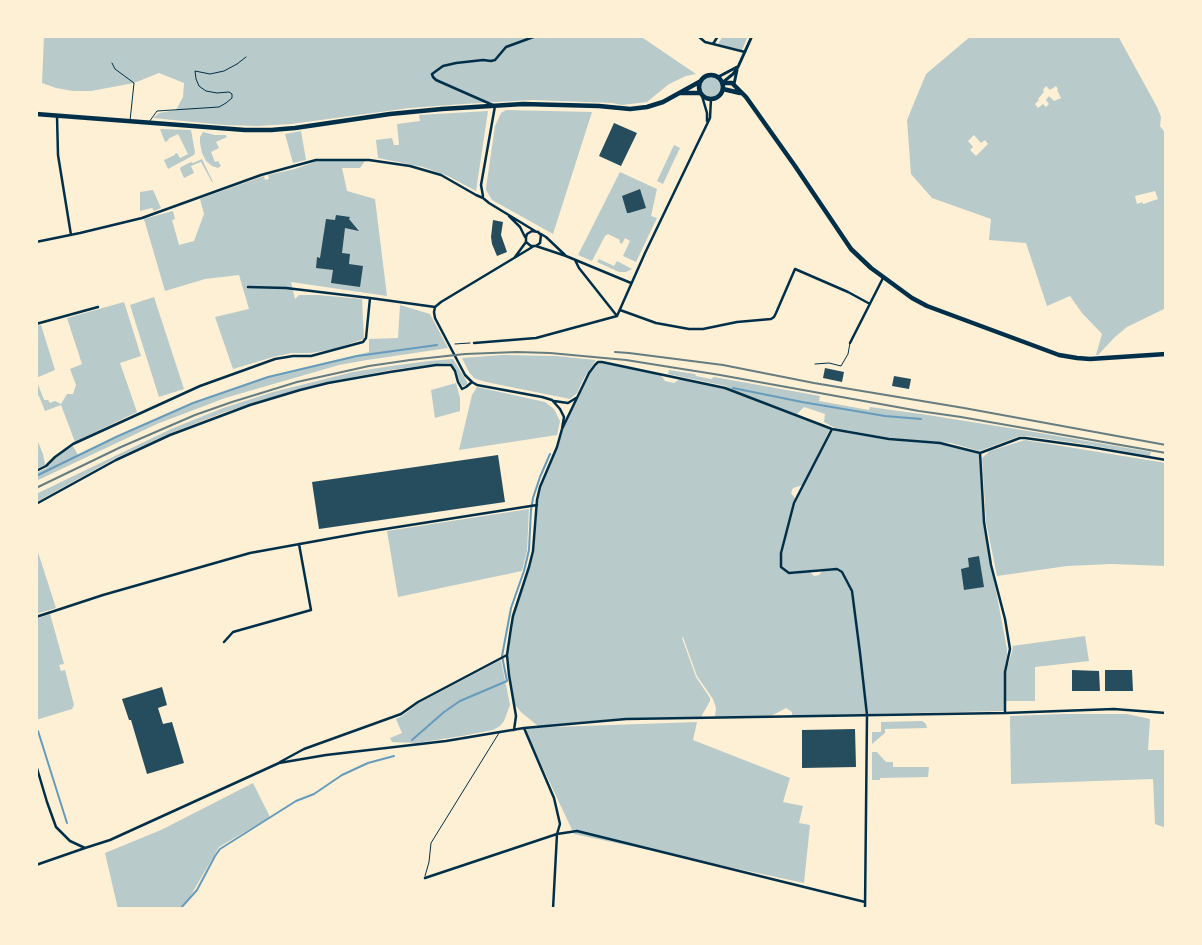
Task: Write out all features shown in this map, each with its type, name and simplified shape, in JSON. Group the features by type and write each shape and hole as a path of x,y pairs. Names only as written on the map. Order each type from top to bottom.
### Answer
{"main road":[{"path":"36,114 245,130 271,130 442,109 552,104 630,109 647,107 663,102 708,75 718,78 722,86 719,96 708,99 701,94 698,87 700,80"},
{"path":"722,86 734,84 752,104 851,250 883,278 912,298 927,306 1059,355 1090,359 1166,354"},
{"path":"722,86 742,93"},
{"path":"679,93 701,94"}],"street":[{"path":"483,198 481,186 494,106 436,80 432,74 443,66 456,63 470,60 496,60 506,46 536,36"},
{"path":"698,36 705,42 745,52"},
{"path":"713,44 718,36"},
{"path":"722,86 734,74 752,36"},
{"path":"718,78 738,67"},
{"path":"734,84 738,67"},
{"path":"701,94 707,113 707,122"},
{"path":"474,343 536,338 617,316 710,118 711,99"},
{"path":"57,116 58,155 71,235"},
{"path":"36,242 142,218 261,175 316,160 369,160 410,166 441,175 540,233 566,256"},
{"path":"506,213 520,227 526,237 526,242 515,256"},
{"path":"526,237 529,232 535,231"},
{"path":"540,233 541,241 538,245 515,256 441,302 434,312 435,318 465,375 477,385 568,403 577,397"},
{"path":"526,242 531,246 566,256 631,283"},
{"path":"575,260 579,268 617,316"},
{"path":"620,310 656,323 689,329 703,329 753,320 768,320 774,317 794,269 848,292 870,304"},
{"path":"850,343 883,278"},
{"path":"248,287 286,288 436,307"},
{"path":"36,471 46,466 73,444 200,386 275,359 311,356 363,342 366,338 370,298"},
{"path":"36,324 98,307"},
{"path":"562,429 589,373 598,362 609,362 725,388 832,429 889,439 940,443 980,453 1020,438 1025,438 1166,460"},
{"path":"36,504 116,460 170,435 250,405 300,390 390,372 451,365 462,389 472,382"},
{"path":"514,730 516,716 506,655 513,616 533,550 536,505 540,487 557,447 562,429 564,417 552,400"},
{"path":"832,429 794,504 781,552 781,567 789,573 837,569 842,572 852,591 867,715 865,909"},
{"path":"980,453 984,522 991,565 1005,619 1010,648 1005,672 1005,712"},
{"path":"36,617 103,595 250,553 536,505"},
{"path":"224,642 233,632 311,610 299,544"},
{"path":"36,865 110,840 279,763 304,749 401,714 418,702 506,655"},
{"path":"279,763 326,755 446,741 524,728 626,719 1114,709 1166,712"},
{"path":"524,728 554,798 560,824 557,834 553,909"},
{"path":"36,765 56,827 70,841 85,848"},
{"path":"425,878 557,834 578,831 865,902"}],"lane":[{"path":"149,122 157,111 218,107 226,103 232,98 232,94 229,92 217,93 206,91 199,86 196,79 196,71 210,74 224,72 246,57"},
{"path":"112,63 115,69 134,83 130,121"},
{"path":"815,364 829,363 841,366 848,354 850,343"},
{"path":"425,878 431,844 499,732"}],"path":[{"path":"449,344 474,343"}],"shaded area":[{"path":"44,36 640,36 696,74 686,76 669,84 647,102 622,105 532,100 410,108 291,124 223,125 153,118 159,113 176,110 183,97 184,83 159,73 134,83 91,91 73,91 42,83"},
{"path":"723,36 748,36 742,50 718,44"},
{"path":"971,36 1118,36 1157,107 1161,117 1160,126 1166,134 1166,308 1127,327 1096,355 1102,334 1082,313 1070,296 1047,306 1026,243 989,240 991,219 932,198 911,174 907,120 926,74","holes":["1046,86 1050,90 1056,86 1061,98 1054,101 1049,96 1046,100 1049,104 1046,107 1043,104 1038,108 1035,104","974,135 981,143 985,140 988,144 976,156 970,150 973,147 968,141","1155,191 1158,199 1137,204 1135,196"]},
{"path":"711,75 720,78 723,87 720,96 711,99 702,96 699,87 702,78"},
{"path":"506,110 592,112 553,234 492,200 486,190 495,126 501,113"},
{"path":"488,111 476,191 448,176 423,167 378,158 376,140 392,138 394,145 399,145 397,124 420,121 419,115"},
{"path":"160,129 191,130 194,155 168,169 164,160 177,153 180,158 188,154 178,134 165,142"},
{"path":"301,131 306,160 293,163 285,134"},
{"path":"203,132 226,135 227,137 216,142 219,148 211,152 215,162 218,161 221,166 218,168 206,161 202,153 200,137"},
{"path":"674,145 680,148 663,184 657,181"},
{"path":"202,159 213,182 201,162 191,166 194,173 184,178 181,167"},
{"path":"317,161 365,161 360,168 342,168 347,191 375,199 387,296 291,282 295,299 299,295 318,295 362,299 364,339 334,349 311,353 292,353 233,369 215,317 249,309 239,275 205,279 165,291 144,219 173,211 175,219 172,220 179,245 194,241 204,214 200,199 264,176 265,180 269,179 268,175 295,169"},
{"path":"620,172 657,189 651,216 657,218 636,262 623,256 630,241 625,238 622,244 619,242 620,240 608,234 605,236 592,261 578,255"},
{"path":"153,190 161,208 154,211 152,208 140,211 140,192"},
{"path":"599,259 614,266 617,261 632,269 626,272 619,272 597,262"},
{"path":"154,297 184,389 159,397 130,305"},
{"path":"124,302 141,356 120,363 137,412 75,442 61,405 45,411 39,396 36,396 36,379 44,400 48,400 50,403 55,401 61,404 67,394 73,394 76,385 70,369 82,364 67,318"},
{"path":"400,305 430,314 448,348 339,365 225,398 157,424 36,481 36,473 46,468 57,457 73,446 78,455 194,403 268,377 369,352 369,339 398,338"},
{"path":"41,325 55,370 36,378 36,326"},
{"path":"502,355 556,356 596,360 577,393 570,399 479,380 474,378 469,372 462,358"},
{"path":"453,359 467,382 464,386 460,383 456,370 449,363 390,370 300,389 225,412 171,433 116,458 36,502 36,494 171,429 223,408 273,392 353,372"},
{"path":"599,363 660,374 665,381 674,383 680,379 725,389 830,429 803,485 793,488 791,493 795,498 780,552 780,567 789,574 810,572 814,576 819,575 822,571 836,570 841,573 851,591 866,714 792,716 792,712 786,708 771,716 715,717 716,708 713,699 697,676 683,637 696,677 710,698 701,717 625,718 538,726 515,705 508,655 514,616 534,551 538,501 541,488 558,447 563,429 590,373"},
{"path":"669,370 695,374 696,376 711,379 714,377 820,396 819,401 869,410 870,407 928,415 1151,452 1150,456 1027,436 1020,436 979,451 951,443 890,438 835,428 824,422 825,414 804,407 797,414 726,386 668,374"},
{"path":"456,383 460,398 460,411 435,418 431,390"},
{"path":"477,387 545,402 554,409 560,421 557,435 459,450 472,395"},
{"path":"832,430 889,440 940,444 979,454 983,522 1007,649 1004,672 1004,711 868,714 853,591 843,572 837,568 790,572 782,566 782,553 795,504"},
{"path":"36,437 45,465 36,469"},
{"path":"1025,440 1166,463 1166,566 1111,564 1067,566 997,576 986,522 982,458 990,451"},
{"path":"529,509 527,551 522,571 398,597 387,531"},
{"path":"36,546 56,608 36,614"},
{"path":"50,614 64,664 59,665 61,671 65,670 74,705 72,709 36,720 36,619"},
{"path":"1085,636 1089,661 1035,667 1035,701 1006,701 1006,672 1012,646"},
{"path":"501,660 510,705 500,726 493,730 416,743 392,742 390,738 402,733 396,719 419,703"},
{"path":"1127,714 1150,719 1148,750 1166,750 1166,828 1155,824 1153,779 1011,784 1010,716"},
{"path":"922,721 926,724 927,728 885,729 885,733 872,744 872,732 881,732 881,722"},
{"path":"697,722 693,740 790,778 783,802 803,806 799,823 810,825 804,883 574,834 524,728"},
{"path":"872,752 877,752 886,762 893,762 893,767 929,767 928,777 880,778 880,780 872,780"},
{"path":"253,783 270,817 219,847 191,895 179,909 118,909 105,853 161,830"}],"building":[{"path":"614,123 637,133 621,166 599,156"},
{"path":"640,189 646,208 627,213 622,196"},
{"path":"336,215 350,217 349,219 359,231 345,228 342,253 350,254 349,264 363,266 360,287 331,283 333,270 316,268 317,257 320,258 326,219 335,220"},
{"path":"493,220 503,222 501,235 507,252 497,256 491,237"},
{"path":"825,368 844,372 842,382 823,378"},
{"path":"894,376 911,379 909,389 892,386"},
{"path":"498,455 505,502 319,529 312,482"},
{"path":"979,556 984,587 964,590 961,569 969,567 968,558"},
{"path":"1072,670 1099,671 1100,691 1072,691"},
{"path":"1105,670 1132,670 1133,691 1105,691"},
{"path":"162,687 167,705 158,708 163,724 172,722 184,763 147,774 131,720 129,720 122,699"},
{"path":"855,729 856,767 802,768 802,730"}],"waterway":[{"path":"36,476 116,437 193,403 268,377 357,356 437,345"},
{"path":"733,388 885,416 921,419"},
{"path":"412,740 444,712 460,701 507,681 502,656 511,608 529,550 533,498 550,454"},
{"path":"38,731 67,823"},
{"path":"180,909 197,890 220,849 296,801 314,794 342,775 368,763 394,756"}],"railway":[{"path":"36,488 121,447 195,415 297,382 369,366 410,360 465,354 517,352 626,360 1166,453"},
{"path":"615,352 723,365 814,383 1166,445"}]}
